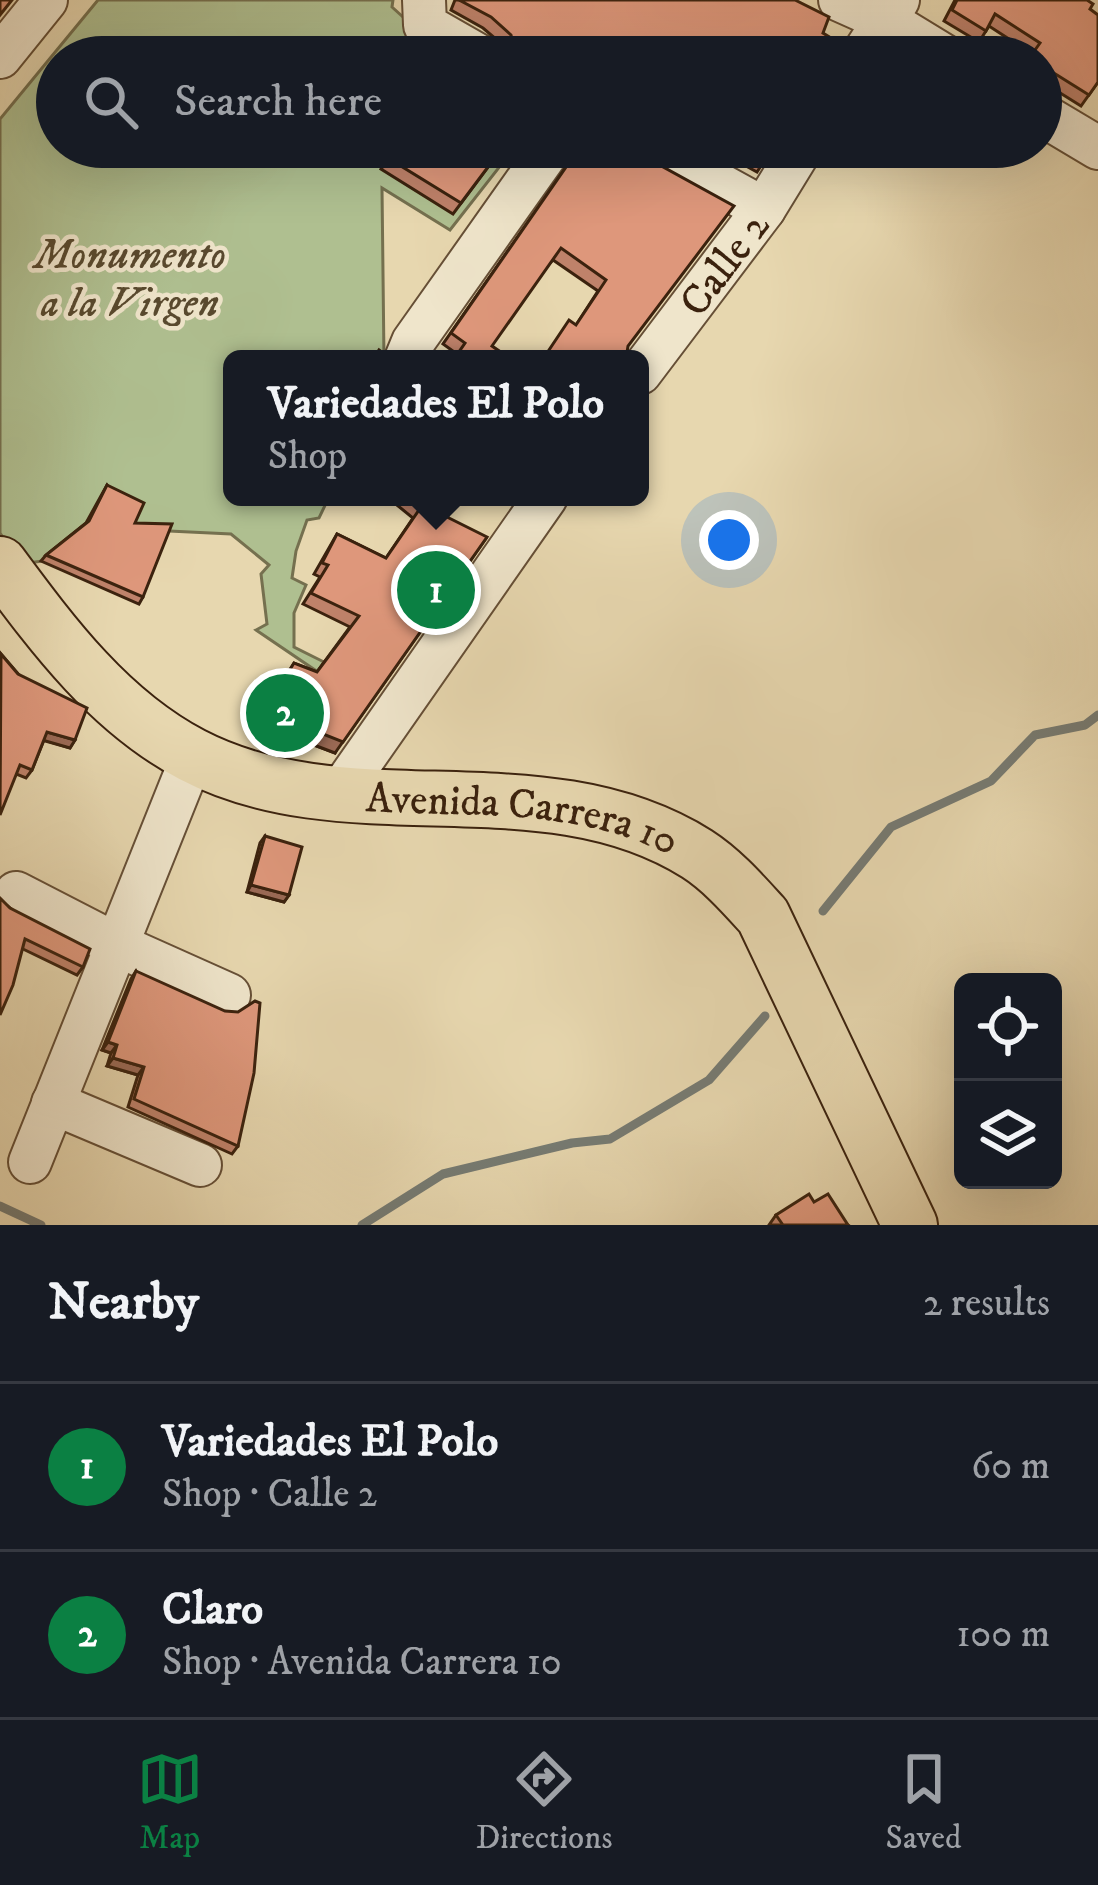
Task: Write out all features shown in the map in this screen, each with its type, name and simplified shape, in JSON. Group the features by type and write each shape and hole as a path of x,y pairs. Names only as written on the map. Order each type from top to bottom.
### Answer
{"main road":[{"name":"Avenida Carrera 10","path":"2,572 77,664 152,730 193,755 264,782 340,792 577,807 659,834 698,854 763,916 910,1225"}],"street":[{"path":"0,57 46,0"},
{"path":"840,0 892,11 921,36"},
{"path":"423,9 439,36"},
{"path":"875,36 892,11"},
{"path":"1062,127 1098,148"},
{"path":"410,350 535,168"},
{"path":"689,168 764,209"},
{"name":"Calle 2","path":"649,361 764,209 789,168"},
{"path":"340,792 540,506"},
{"path":"30,1162 193,755"},
{"path":"16,893 229,995"},
{"path":"53,1103 200,1165"}],"green space":[{"name":"Monumento a la Virgen","path":"98,0 393,0 392,7 424,36 68,36"},
{"name":"Monumento a la Virgen","path":"36,75 36,168 499,168 450,230 382,188 384,350 223,350 223,506 325,506 319,518 307,520 292,578 306,585 294,613 294,647 324,662 318,672 256,630 267,624 261,574 269,565 231,534 86,527 42,561 22,564 0,533 0,119"}],"building":[{"path":"459,0 795,0 829,17 823,33 828,36 511,36 491,17"},
{"path":"957,0 1087,0 1098,15 1098,82 1089,95 1062,78 1062,36 1029,36 995,14 986,31 952,10"},
{"path":"404,168 487,168 461,203"},
{"path":"565,168 665,168 734,206 627,350 549,350 569,320 576,325 606,280 561,248 492,346 498,350 460,350 465,343 451,333"},
{"path":"107,485 144,503 135,523 172,524 143,597 46,555 89,521"},
{"path":"455,506 447,517 487,537 343,742 285,719 292,706 273,697 294,663 317,672 359,616 311,593 328,565 322,563 337,534 386,558 421,507"},
{"path":"1,654 18,674 87,708 75,740 47,732 32,770 20,765 0,815"},
{"path":"265,836 302,847 289,895 251,885"},
{"path":"0,898 10,908 90,949 83,967 25,939 0,1015"},
{"path":"136,971 225,1011 238,1012 255,1001 260,1003 254,1073 238,1146 134,1099 144,1067 113,1058 117,1045 108,1042"},
{"path":"809,1194 814,1202 828,1194 848,1225 783,1225 776,1215"}],"waterway":[{"path":"823,911 891,827 991,781 1035,735 1085,725 1098,715"},
{"path":"362,1225 443,1174 572,1143 610,1139 709,1080 765,1016"},
{"path":"0,1206 41,1225"}],"place":[{"name":"Variedades El Polo","path":"436,590"},
{"name":"Claro","path":"285,713"}]}
